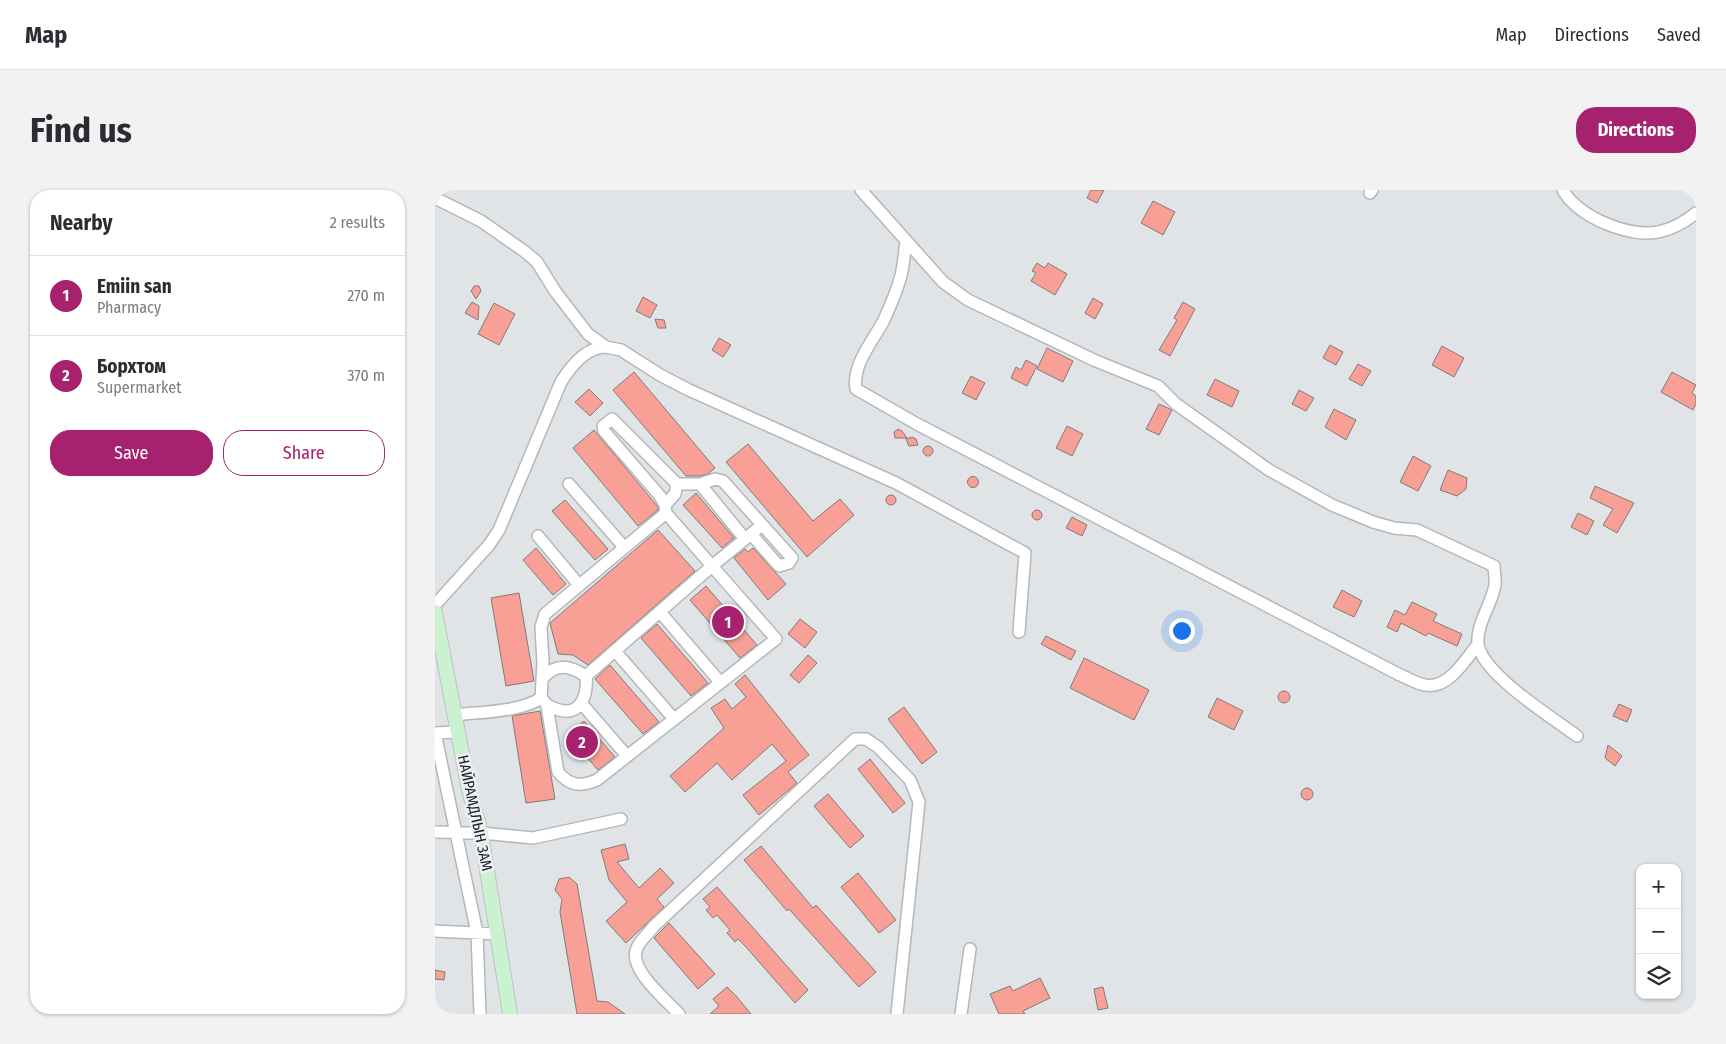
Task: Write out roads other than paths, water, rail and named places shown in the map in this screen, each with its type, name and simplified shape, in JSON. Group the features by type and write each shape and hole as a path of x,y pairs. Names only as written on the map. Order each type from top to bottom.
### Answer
{"main road":[{"name":"НАЙРАМДЛЫН ЗАМ","path":"436,621 469,790 481,833 510,1014"}],"street":[{"path":"861,190 943,282 968,300 1095,361 1158,386 1176,404 1269,470 1333,505 1373,522 1394,528 1417,530 1494,566 1495,584 1479,634 1478,644 1482,655 1508,685 1577,736"},
{"path":"873,190 879,211"},
{"path":"1563,190 1585,212 1604,223 1638,234 1661,232 1685,222 1696,213"},
{"path":"435,198 481,222 537,262 555,291 588,334 606,347"},
{"path":"906,240 900,281 883,322 864,354 855,380 856,389 917,424 1426,686 1442,683 1460,668 1478,644"},
{"path":"435,605 489,545 499,530 561,382 570,368 597,347 606,347 621,350 660,375 689,390 896,483 1025,553 1019,632"},
{"path":"677,484 675,494 665,509 624,547 547,612 543,619 544,702 558,772 571,784 586,785 597,780 775,639 711,566 665,509 660,496 604,431 603,426 612,419 615,420 677,484 700,484 715,479 723,481 792,558 789,563 779,566 748,536 700,484"},
{"path":"569,484 624,547"},
{"path":"586,676 711,566 762,525"},
{"path":"538,536 579,585"},
{"path":"660,612 720,682"},
{"path":"615,651 674,719"},
{"path":"543,678 552,670 561,666 575,669 586,676"},
{"path":"454,715 515,708 535,702 544,702 563,712 572,711 582,704 587,690 586,676"},
{"path":"582,704 627,756"},
{"path":"458,732 435,733 477,933 480,1014"},
{"path":"679,1014 642,975 635,962 637,948 654,926 855,739 866,739 878,747 910,780 919,802 897,1014"},
{"path":"435,832 481,833 533,838 621,819"},
{"path":"435,932 497,934"},
{"path":"961,1014 969,949"}],"place":[{"name":"Emiin san","path":"728,622"},
{"name":"Борхтом","path":"582,742"}]}
